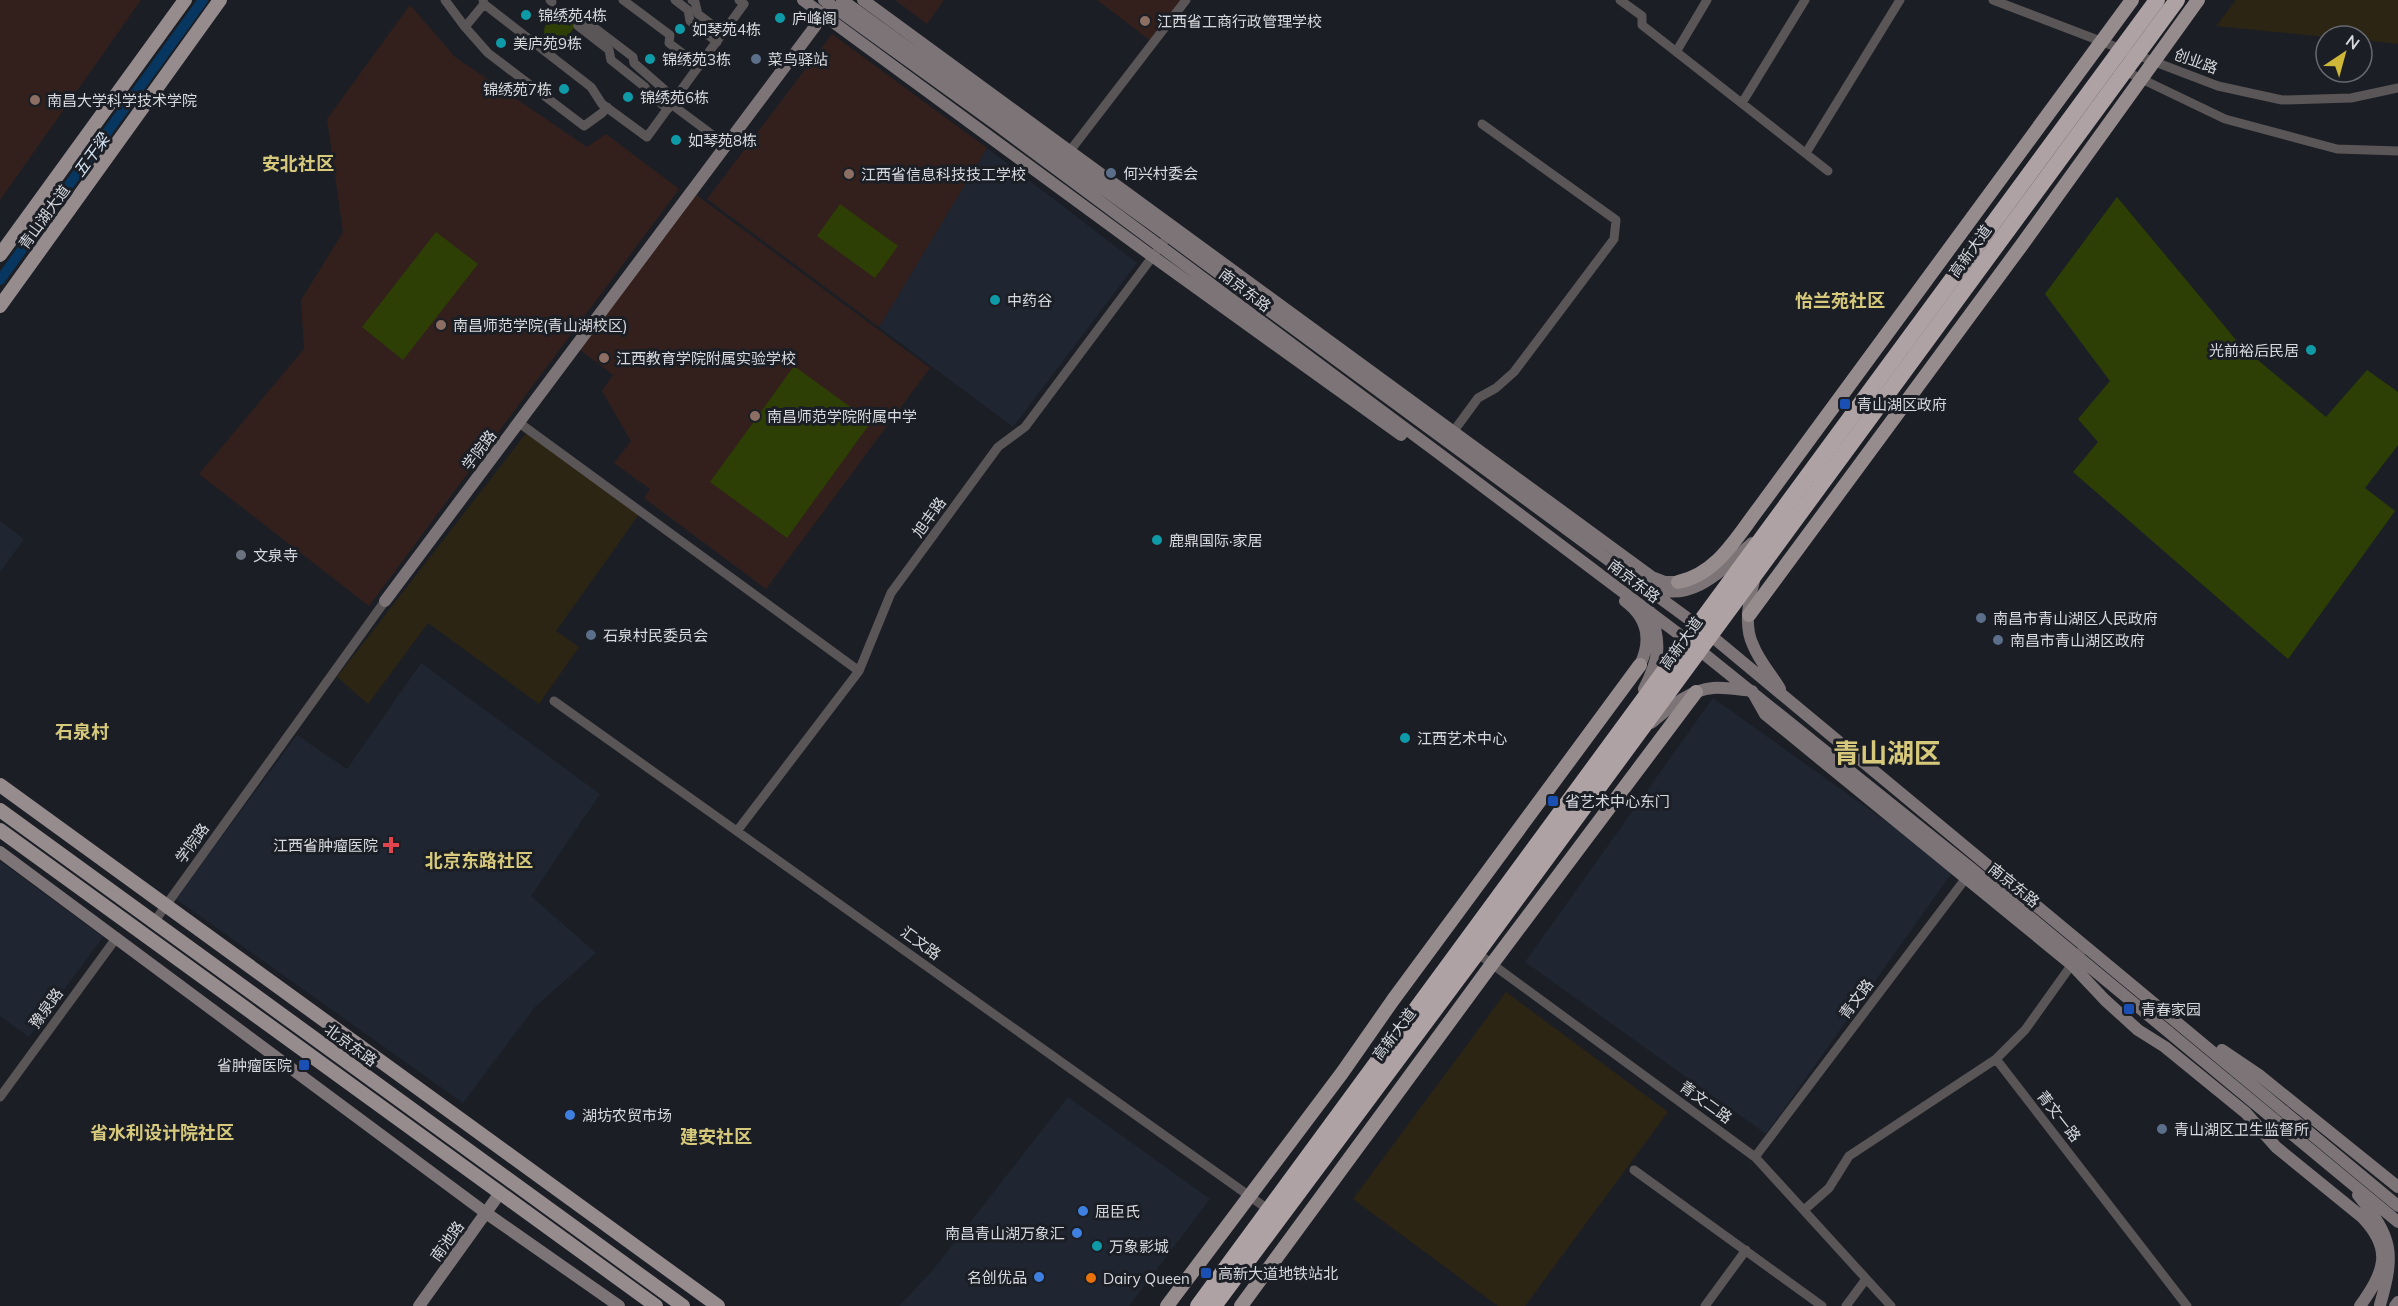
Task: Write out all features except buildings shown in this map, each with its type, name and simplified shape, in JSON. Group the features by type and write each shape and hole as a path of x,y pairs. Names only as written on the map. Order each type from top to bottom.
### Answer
{"highway":[{"name":"高新大道","path":"1704,630 1757,570 2125,71 2128,53 2157,0"},
{"name":"高新大道","path":"1198,1306 1634,726 1704,630 1769,528 2128,53 2177,0"},
{"name":"高新大道","path":"1214,1306 1477,953 1634,726"}],"main road":[{"name":"青山湖大道","path":"0,255 185,0"},
{"name":"青山湖大道","path":"0,306 220,0"},
{"path":"803,0 831,4"},
{"path":"862,0 1066,156 1652,577 1665,582 1693,579 1707,571 1752,517 2133,0"},
{"path":"1749,615 2198,0"},
{"name":"南京东路","path":"831,4 1066,156 1160,246 1600,554 1704,630 1981,859 2078,955 2398,1222"},
{"name":"南京东路","path":"831,4 1649,611 1752,691 1970,874 2256,1088 2398,1206"},
{"name":"学院路","path":"385,601 831,4"},
{"path":"1160,246 1441,464 1633,607 1642,620 1648,650 1640,665 1393,1000 1342,1073 1167,1306"},
{"path":"1627,574 1661,591 1685,590 1702,585 1769,528"},
{"path":"1757,570 1750,596 1752,645 1784,696"},
{"path":"1634,726 1657,664 1656,628 1649,611"},
{"path":"1634,726 1696,692 1713,688 1752,691"},
{"path":"1241,1306 1492,964 1696,692"},
{"path":"1872,768 1894,778 2226,1054 2259,1076 2398,1187"},
{"path":"0,785 718,1306"},
{"name":"北京东路","path":"0,810 683,1306"},
{"path":"0,830 656,1306"},
{"path":"0,852 486,1213 619,1306"},
{"path":"2078,955 2105,1000 2138,1030 2165,1047 2246,1113 2276,1147 2362,1217 2377,1236 2382,1249 2377,1282 2360,1306"},
{"path":"2340,1173 2370,1210 2390,1251 2388,1278 2380,1306"},
{"path":"2371,1184 2398,1199"},
{"name":"南池路","path":"419,1306 500,1193"},
{"path":"2380,1306 2398,1280"},
{"path":"2395,1306 2398,1302"}],"street":[{"path":"445,0 488,53 584,126 607,107"},
{"path":"623,0 670,35 669,42 699,66"},
{"path":"675,0 688,10 690,21 717,42"},
{"path":"692,0 695,2 698,14 723,33"},
{"path":"465,27 483,2 591,87 607,107 647,137 744,4 739,0"},
{"path":"1066,156 1186,0"},
{"path":"1620,0 1642,16 1642,25 1828,171"},
{"path":"1676,52 1707,0"},
{"path":"1742,103 1805,0"},
{"path":"1806,153 1900,0"},
{"name":"创业路","path":"1993,0 2218,86 2282,100 2350,98 2398,88"},
{"path":"671,104 634,63 633,57 583,19 578,26 609,50 611,60 645,87 648,93 671,104 714,136"},
{"path":"2125,71 2225,119 2337,149 2398,151"},
{"path":"1453,432 1478,398 1496,388 1514,372 1614,239 1616,220 1482,124"},
{"name":"旭丰路","path":"737,831 860,671 891,593 998,447 1025,427 1160,246"},
{"path":"518,422 860,671"},
{"path":"1568,517 1600,554"},
{"name":"学院路","path":"154,922 385,601"},
{"name":"汇文路","path":"554,701 1269,1210"},
{"name":"青文路","path":"1755,1156 1981,859"},
{"name":"豫泉路","path":"0,1097 117,937"},
{"name":"青文二路","path":"1477,953 1755,1156 1891,1306"},
{"path":"1804,1210 1829,1188 1849,1156 1996,1059 2025,1030 2078,955"},
{"path":"2226,1054 2256,1088"},
{"name":"青文一路","path":"1996,1059 2187,1306"},
{"path":"2246,1113 2278,1121"},
{"path":"1634,1170 1822,1306"},
{"path":"1705,1306 1746,1251"},
{"path":"1846,1306 1866,1278"}],"shaded area":[{"name":"南昌大学科学技术学院","path":"0,0 141,0 0,200"},
{"path":"895,0 944,0 927,24"},
{"name":"江西省工商行政管理学校","path":"1097,0 1182,0 1151,41"},
{"path":"2236,0 2398,0 2398,44 2374,41 2374,24 2314,24 2314,36 2216,26"},
{"name":"南昌师范学院(青山湖校区)","path":"410,5 455,57 587,147 606,134 679,189 369,606 199,474 304,349 301,300 343,232 327,119"},
{"name":"江西省信息科技技工学校","path":"832,34 987,148 879,327 707,199"},
{"name":"中药谷","path":"987,148 1137,263 1013,427 879,327"},
{"name":"南昌师范学院附属中学","path":"695,194 930,368 766,589 644,498 650,489 614,463 631,441 602,391 613,375 579,349"},
{"path":"527,432 640,513 556,631 579,647 539,704 428,623 368,704 337,677"},
{"path":"0,521 24,539 0,572"},
{"name":"江西省肿瘤医院","path":"421,663 600,794 531,896 596,953 534,1008 463,1103 176,899 297,735 347,769"},
{"path":"1713,698 1954,870 1766,1134 1525,962"},
{"path":"0,861 103,937 29,1037 0,1016"},
{"path":"1506,992 1668,1112 1525,1306 1498,1306 1353,1199"},
{"path":"1068,1097 1210,1199 1129,1306 899,1306 932,1271"}],"green space":[{"path":"558,8 578,22 555,54 546,40 544,30"},
{"path":"2117,197 2241,346 2326,417 2367,370 2398,392 2398,445 2365,488 2395,511 2288,659 2073,472 2098,442 2078,419 2110,381 2045,294"},
{"path":"840,204 898,246 875,278 817,236"},
{"path":"436,232 478,264 403,360 362,327"},
{"path":"794,366 871,422 787,538 710,482"}],"waterway":[{"name":"五干梁","path":"0,280 203,0"}],"place":[{"name":"锦绣苑4栋","path":"526,15"},
{"name":"庐峰阁","path":"780,18"},
{"name":"江西省工商行政管理学校","path":"1145,21"},
{"name":"如琴苑4栋","path":"680,29"},
{"name":"美庐苑9栋","path":"501,43"},
{"name":"锦绣苑3栋","path":"650,59"},
{"name":"菜鸟驿站","path":"756,59"},
{"name":"锦绣苑7栋","path":"564,89"},
{"name":"锦绣苑6栋","path":"628,97"},
{"name":"南昌大学科学技术学院","path":"35,100"},
{"name":"如琴苑8栋","path":"676,140"},
{"name":"何兴村委会","path":"1111,173"},
{"name":"江西省信息科技技工学校","path":"849,174"},
{"name":"中药谷","path":"995,300"},
{"name":"南昌师范学院(青山湖校区)","path":"441,325"},
{"name":"光前裕后民居","path":"2311,350"},
{"name":"江西教育学院附属实验学校","path":"604,358"},
{"name":"青山湖区政府","path":"1845,404"},
{"name":"南昌师范学院附属中学","path":"755,416"},
{"name":"鹿鼎国际·家居","path":"1157,540"},
{"name":"文泉寺","path":"241,555"},
{"name":"南昌市青山湖区人民政府","path":"1981,618"},
{"name":"石泉村民委员会","path":"591,635"},
{"name":"南昌市青山湖区政府","path":"1998,640"},
{"name":"江西艺术中心","path":"1405,738"},
{"name":"省艺术中心东门","path":"1553,801"},
{"name":"江西省肿瘤医院","path":"391,845"},
{"name":"青春家园","path":"2129,1009"},
{"name":"省肿瘤医院","path":"304,1065"},
{"name":"湖坊农贸市场","path":"570,1115"},
{"name":"青山湖区卫生监督所","path":"2162,1129"},
{"name":"屈臣氏","path":"1083,1211"},
{"name":"南昌青山湖万象汇","path":"1077,1233"},
{"name":"万象影城","path":"1097,1246"},
{"name":"高新大道地铁站北","path":"1206,1273"},
{"name":"名创优品","path":"1039,1277"},
{"name":"Dairy Queen","path":"1091,1278"}],"district":[{"name":"安北社区","path":"298,163"},
{"name":"怡兰苑社区","path":"1840,300"},
{"name":"石泉村","path":"82,731"},
{"name":"青山湖区","path":"1887,753"},
{"name":"北京东路社区","path":"479,860"},
{"name":"省水利设计院社区","path":"162,1132"},
{"name":"建安社区","path":"716,1136"}]}
